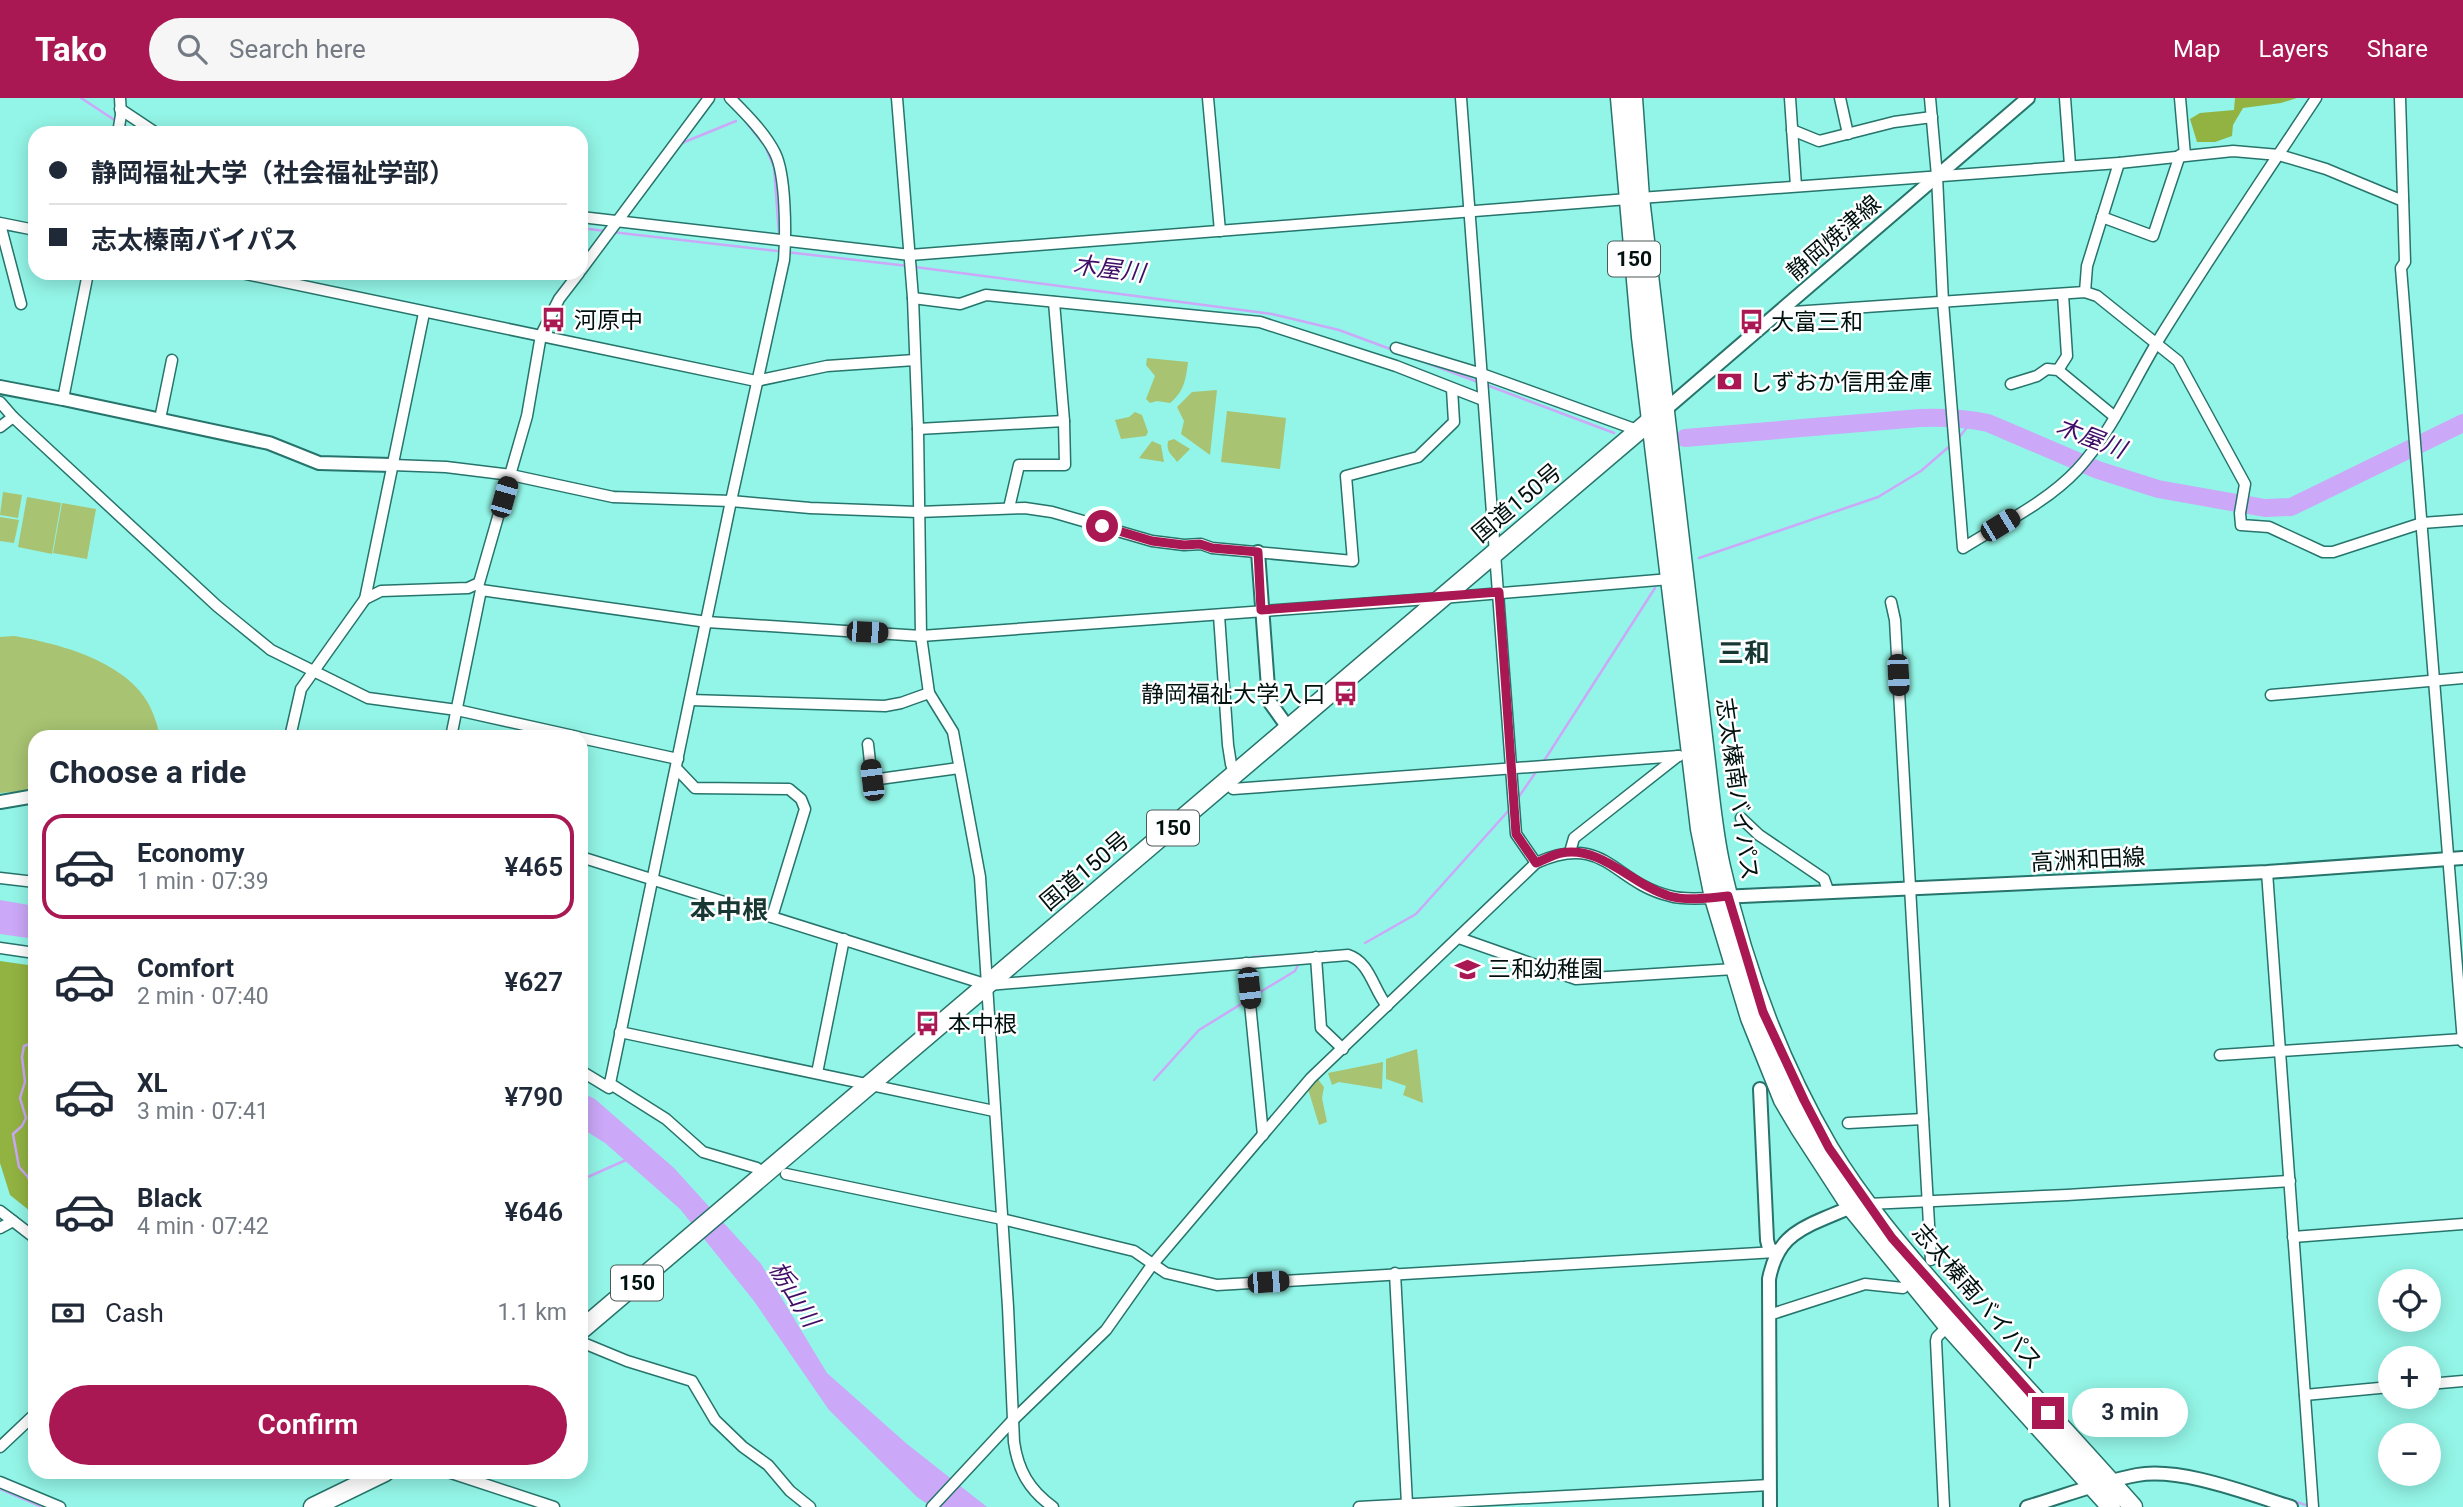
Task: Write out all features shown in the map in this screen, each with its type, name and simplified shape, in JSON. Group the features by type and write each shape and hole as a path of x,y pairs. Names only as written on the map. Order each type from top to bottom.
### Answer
{"highway":[{"name":"150","path":"1620,98 1634,198 1652,420"},
{"name":"150","path":"1633,98 1634,198"},
{"name":"国道150号","path":"588,1324 1652,420"},
{"name":"志太榛南バイパス","path":"1652,420 1670,579 1685,755 1699,829 1721,897 1786,1063 1859,1206 1892,1238 2133,1507"},
{"name":"志太榛南バイパス","path":"1652,420 1709,788 1720,865 1721,897 1734,969 1783,1100 1948,1326 2091,1488 2111,1507"},
{"path":"313,1507 371,1479"}],"street":[{"path":"588,260 709,98"},
{"path":"588,1075 609,1088 756,381 784,260 780,167 774,151 747,115 730,98"},
{"path":"897,98 913,298 921,636 929,693 953,732 980,877 1012,1421 1017,1458 1021,1472 1035,1493 1053,1507"},
{"path":"1208,98 1220,231"},
{"path":"1461,98 1516,834 1536,863"},
{"path":"1790,98 1796,186"},
{"path":"1840,98 1848,134"},
{"path":"1930,98 1963,548 2060,486 2088,456 2115,418 2157,343 2218,245 2316,98"},
{"name":"静岡焼津線","path":"1652,420 2028,98"},
{"path":"2065,98 2070,165"},
{"path":"2102,217 2153,236 2183,155 2180,98"},
{"path":"2220,1055 2463,1040 2418,453 2401,268 2405,262 2400,98"},
{"path":"119,126 120,107"},
{"path":"120,107 146,126"},
{"path":"1792,130 1819,141 1894,122 1932,117"},
{"path":"588,217 911,255 2119,163 2233,151 2279,155 2326,169 2403,201"},
{"path":"2085,292 2087,266 2119,163"},
{"path":"21,304 0,224 28,229"},
{"path":"63,398 87,280"},
{"path":"273,280 756,381 827,366 915,360"},
{"path":"453,730 478,583 527,416 541,335 559,299 573,280"},
{"path":"1779,313 2085,292 2097,296 2178,361 2245,484 2240,513 2241,525 2269,527 2323,552 2333,552 2422,523 2463,520"},
{"path":"2059,370 2067,356 2063,294"},
{"path":"913,298 960,304 986,295 1260,322 1396,366 1483,400"},
{"path":"1009,508 1019,465 1065,465 1054,302"},
{"path":"365,600 424,313"},
{"path":"1396,348 1652,420"},
{"path":"160,419 172,360"},
{"path":"2011,384 2037,376 2047,369 2059,370 2115,418"},
{"path":"0,387 269,443 319,463 446,467 511,475 613,497 918,512 1009,508 1052,512 1152,541 1353,561 1346,476 1418,457 1454,422 1452,389"},
{"path":"0,402 217,606 271,650 368,698 457,710 547,730"},
{"path":"0,427 13,417"},
{"path":"918,429 1064,421"},
{"path":"1258,552 1269,701 1279,719 1289,729"},
{"path":"292,730 301,689 312,671 365,600 381,591 477,588 707,622 921,636 1670,579"},
{"path":"1891,602 1895,620 1931,1260"},
{"path":"1219,615 1233,789 1685,755"},
{"path":"2272,695 2463,678"},
{"path":"690,700 885,706 929,693"},
{"path":"588,739 677,763 695,788 789,789 801,799 805,809 772,916"},
{"path":"868,744 872,780 960,768"},
{"path":"1570,852 1574,838 1685,755"},
{"path":"0,802 28,797"},
{"path":"1741,818 1759,835 1824,879 1829,893"},
{"path":"932,1507 1012,1421 1107,1330 1152,1265 1311,1078 1536,863 1558,854 1585,853 1605,861 1647,887 1672,897 1721,897"},
{"name":"高洲和田線","path":"1721,897 2267,872 2463,858"},
{"path":"588,859 988,985 1348,955 1356,958 1365,967 1387,1006"},
{"path":"2267,872 2313,1505"},
{"path":"0,878 28,881"},
{"path":"1459,938 1576,979 1734,969"},
{"path":"817,1073 844,939"},
{"path":"0,948 28,952"},
{"path":"1315,957 1321,1028 1343,1049"},
{"path":"1246,963 1263,1135"},
{"path":"620,1032 994,1111"},
{"path":"609,1083 666,1119 704,1152 757,1168"},
{"path":"1759,1089 1767,1240 1769,1248 1776,1252"},
{"path":"1848,1124 1923,1119"},
{"path":"786,1174 1002,1219 1134,1251 1166,1273 1217,1285 1776,1252"},
{"path":"1770,1507 1769,1279 1776,1252 1791,1235 1804,1226 1859,1206 2290,1181"},
{"path":"0,1211 28,1233"},
{"path":"0,1228 13,1221"},
{"path":"2293,1237 2463,1224"},
{"path":"1395,1273 1407,1504"},
{"path":"1769,1315 1866,1284 1903,1288"},
{"path":"1944,1507 1936,1341 1948,1326"},
{"path":"588,1345 627,1361 692,1381 716,1420 743,1447 768,1465 790,1491 810,1507"},
{"path":"2441,1383 2463,1381"},
{"path":"2305,1395 2378,1388"},
{"path":"0,1447 28,1421"},
{"path":"2027,1507 2139,1475 2167,1474 2237,1490 2291,1507"},
{"path":"469,1479 554,1507"},
{"path":"0,1482 60,1507"},
{"path":"1359,1507 1770,1485"}],"green space":[{"path":"2235,98 2297,98 2243,108 2233,125 2232,136 2215,142 2197,142 2190,119 2200,113 2234,110"},
{"path":"1147,358 1188,362 1184,385 1170,403 1150,403 1146,399 1155,376 1146,365"},
{"path":"1217,390 1210,455 1181,434 1184,421 1177,407 1192,392"},
{"path":"1227,411 1286,418 1280,469 1221,462"},
{"path":"1135,412 1142,415 1148,432 1146,436 1121,439 1115,420 1129,417"},
{"path":"1174,439 1190,449 1177,462 1168,448 1168,441"},
{"path":"1152,441 1161,445 1164,462 1139,458"},
{"path":"3,492 22,495 18,518 0,515"},
{"path":"27,497 61,503 52,554 18,547"},
{"path":"62,503 96,509 87,559 53,553"},
{"path":"0,517 19,520 14,543 0,541"},
{"path":"14,636 75,651 115,670 145,698 158,730 28,730 28,791 0,793 0,637"},
{"path":"0,961 28,965 28,1209 10,1195 0,1163"},
{"path":"1417,1049 1423,1103 1403,1095 1406,1086 1386,1079 1386,1059"},
{"path":"1383,1062 1382,1089 1339,1082 1332,1085 1328,1073"},
{"path":"1317,1078 1324,1087 1322,1098 1327,1122 1319,1125 1308,1089"}],"shaded area":[{"path":"0,900 28,905 28,938 0,934"},
{"path":"588,1096 674,1168 761,1264 827,1373 907,1444 987,1507 932,1507 917,1497 829,1410 754,1301 680,1209 605,1143 588,1132"}],"waterway":[{"name":"木屋川","path":"81,98 116,121"},
{"path":"682,143 736,121"},
{"path":"745,121 765,146 774,167 779,235"},
{"name":"木屋川","path":"588,229 605,231"},
{"name":"木屋川","path":"612,232 908,266"},
{"name":"木屋川","path":"915,267 1272,314 1339,330 1393,350"},
{"name":"木屋川","path":"1419,360 1478,382"},
{"name":"木屋川","path":"1484,384 1614,433"},
{"name":"木屋川","path":"1685,438 1920,418 1963,419 1988,423 2098,470 2158,489 2265,508 2291,507 2463,423"},
{"path":"1957,440 1973,420"},
{"path":"1699,558 1878,497 1921,471 1952,444"},
{"path":"1542,764 1655,588"},
{"path":"1518,798 1538,769"},
{"path":"1365,943 1416,914 1510,809"},
{"path":"1253,957 1291,955"},
{"path":"1125,969 1235,959"},
{"path":"1252,997 1295,971 1299,963"},
{"path":"1154,1080 1199,1030 1246,1001"},
{"path":"28,1045 24,1046 22,1057 25,1082 20,1098 26,1118 13,1134 19,1167 28,1177"},
{"path":"588,1177 626,1160"},
{"path":"0,1489 42,1507"},
{"path":"2262,1491 2309,1506"}],"place":[{"name":"河原中","path":"554,320"},
{"name":"大富三和","path":"1751,322"},
{"name":"しずおか信用金庫","path":"1729,382"},
{"name":"静岡福祉大学入口","path":"1345,694"},
{"name":"三和幼稚園","path":"1468,969"},
{"name":"本中根","path":"928,1024"}],"district":[{"name":"三和","path":"1744,653"},
{"name":"本中根","path":"729,910"}],"route":[{"path":"1102,526 1152,541 1258,552 1261,610 1499,592 1516,834 1536,863 1558,854 1585,853 1605,861 1647,887 1672,897 1728,896 1763,1012 1829,1148 1892,1238 2048,1413"}],"water label":[{"name":"栃山川","path":"794,1294"}]}
